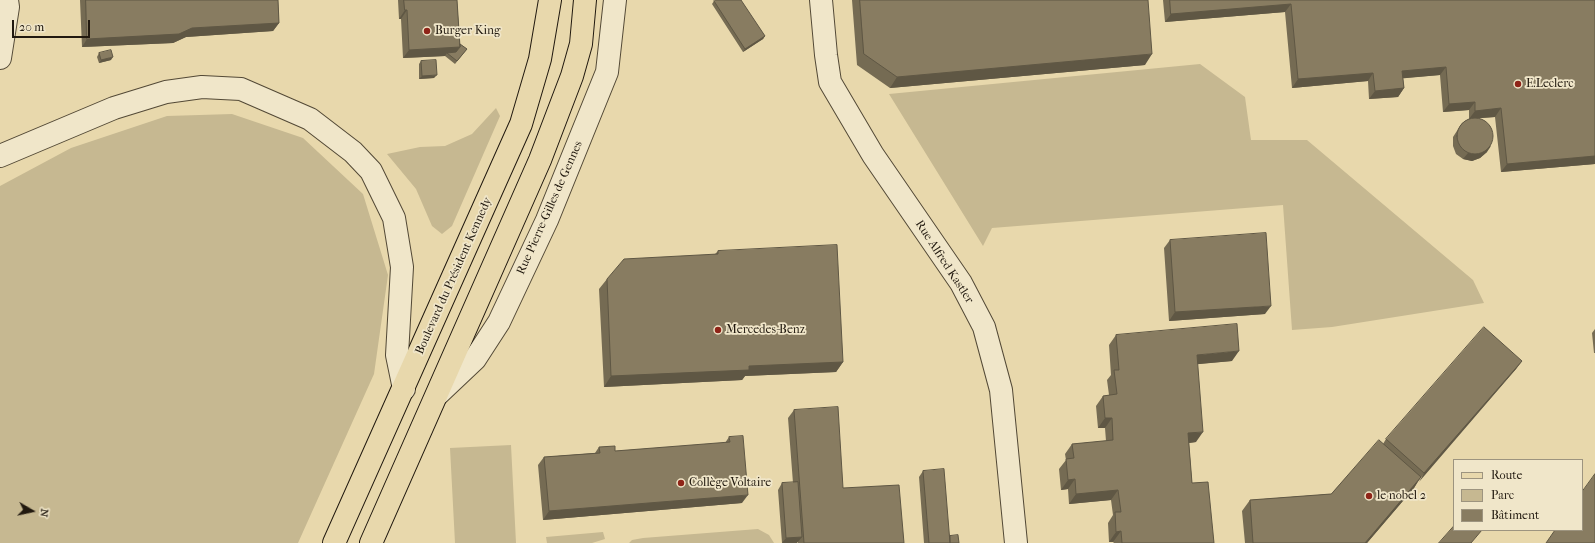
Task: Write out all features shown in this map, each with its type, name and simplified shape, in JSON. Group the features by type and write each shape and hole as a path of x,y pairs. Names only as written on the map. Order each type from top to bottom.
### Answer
{"main road":[{"name":"Boulevard du Président Kennedy","path":"334,543 521,124 540,59 550,0"},
{"path":"371,543 540,160 572,76 581,44 586,0"}],"street":[{"path":"0,58 8,7 7,0"},
{"name":"Rue Pierre-Gilles de Gennes","path":"438,394 475,359 499,322 532,254 607,72 615,0"},
{"name":"Rue Alfred Kastler","path":"821,0 830,82 873,154 961,283 984,327 1001,390 1016,543"},
{"path":"0,156 114,108 166,92 202,87 241,90 310,119 353,152 371,171 394,218 402,267 397,355 404,389"}],"green space":[{"path":"1200,64 1245,97 1251,140 1307,140 1473,280 1484,303 1332,327 1292,330 1283,205 992,228 983,246 889,94"},
{"path":"496,108 500,116 452,226 442,234 432,226 416,189 387,154 420,147 445,146 472,134"},
{"path":"232,114 303,138 363,194 388,275 374,374 298,543 0,543 0,186 71,148 167,116"},
{"path":"511,445 516,543 455,543 450,448"},
{"path":"758,529 769,535 774,543 629,543 632,540 643,538"},
{"path":"603,532 605,539 592,543 547,543 546,537"}],"building":[{"path":"86,0 278,0 279,23 192,28 179,34 87,39"},
{"name":"Burger King","path":"404,0 457,0 460,47 409,50 407,10 405,10"},
{"path":"741,0 765,36 745,49 714,1"},
{"path":"860,0 1148,0 1152,54 897,77 864,54"},
{"name":"E.Leclerc","path":"1170,0 1595,0 1595,156 1507,164 1501,108 1475,111 1475,102 1449,104 1446,67 1402,71 1404,88 1375,91 1373,73 1298,79 1291,4 1171,14"},
{"path":"460,44 467,49 457,61 447,53 456,52 460,47"},
{"path":"111,50 113,57 101,60 99,53"},
{"path":"436,60 437,75 422,76 421,61"},
{"path":"1479,118 1488,123 1492,129 1492,143 1488,149 1479,154 1471,154 1462,149 1458,143 1457,132 1462,123 1468,119"},
{"path":"1266,233 1271,306 1175,312 1170,240"},
{"name":"Mercedes-Benz","path":"837,245 843,362 749,366 749,370 611,376 607,279 624,259 718,254 718,251"},
{"path":"1237,324 1239,351 1197,355 1203,432 1188,433 1192,483 1208,482 1214,543 1122,543 1121,531 1116,532 1115,512 1121,512 1118,490 1076,494 1075,479 1068,480 1066,459 1074,458 1072,444 1113,440 1112,418 1105,418 1103,396 1117,394 1114,370 1119,370 1116,335"},
{"path":"1484,327 1522,361 1424,473 1386,439"},
{"path":"838,407 843,488 899,485 904,543 804,543 794,410"},
{"path":"743,436 748,495 549,511 544,457 600,453 599,447 615,446 615,451 730,442 729,437"},
{"name":"le nobel 2","path":"1379,440 1421,477 1365,543 1253,543 1250,500 1331,494"},
{"path":"944,469 950,543 929,543 923,471"},
{"path":"1595,474 1595,543 1546,543 1554,531 1583,531 1583,491"},
{"path":"798,482 802,537 786,538 782,483"},
{"path":"1453,527 1453,531 1481,531 1471,543 1439,543"},
{"path":"958,535 959,543 950,543 950,536"}],"place":[{"name":"Burger King","path":"427,31"},
{"name":"E.Leclerc","path":"1518,84"},
{"name":"Mercedes-Benz","path":"718,330"},
{"name":"Collège Voltaire","path":"681,483"},
{"name":"le nobel 2","path":"1369,496"}]}
